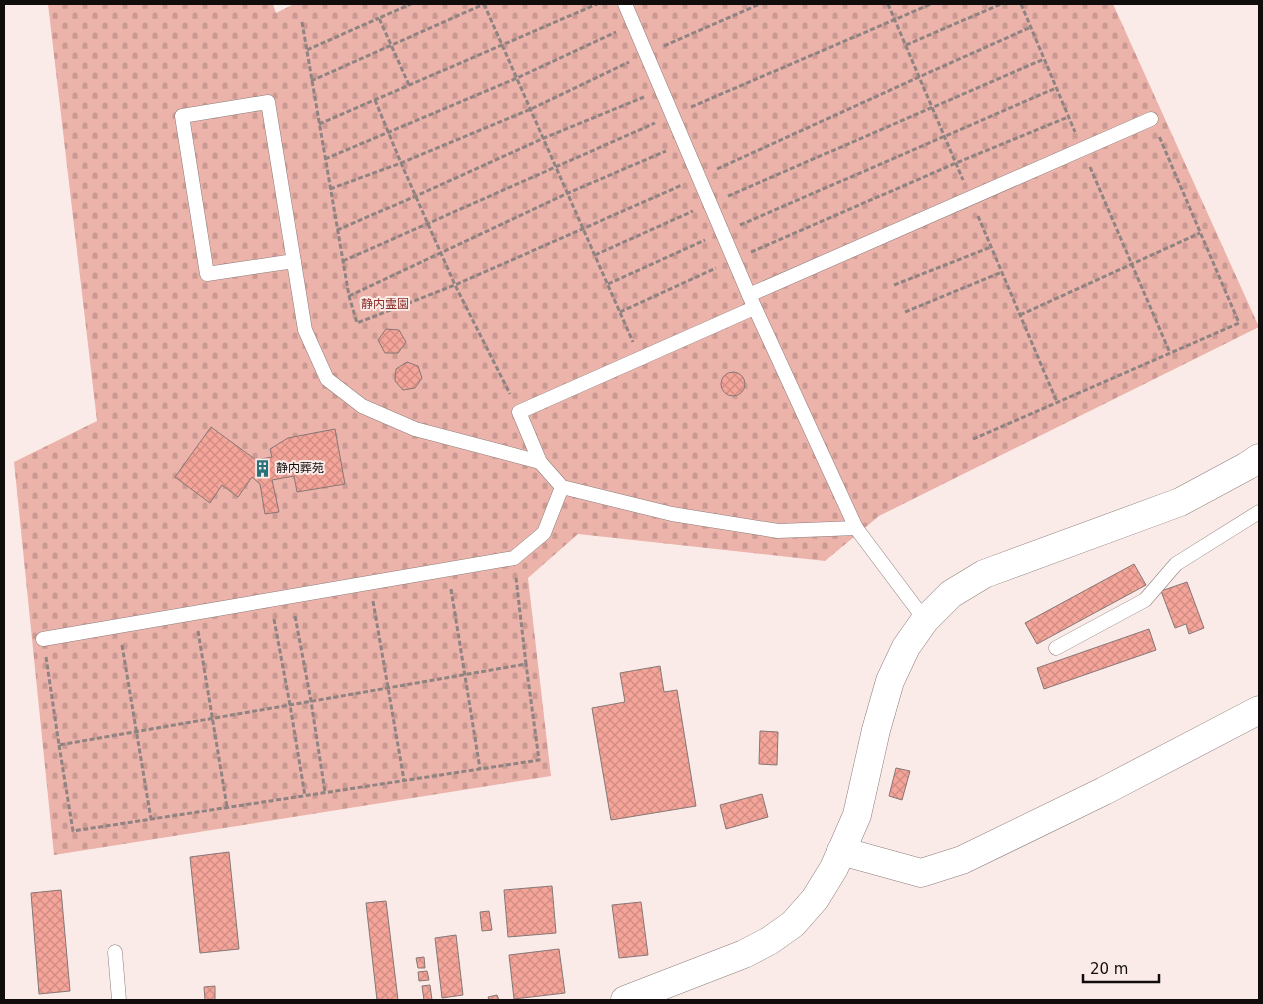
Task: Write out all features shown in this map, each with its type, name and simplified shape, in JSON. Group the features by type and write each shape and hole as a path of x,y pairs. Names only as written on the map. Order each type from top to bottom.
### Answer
{"street":[{"path":"625,1000 744,954 769,941 793,924 815,899 834,868 857,816 876,730 890,681 906,646 925,620 951,594 984,574 1180,502 1259,458"},
{"path":"841,851 921,873 962,860 1104,791 1259,710"}],"lane":[{"path":"626,4 733,260 856,528 925,620"},
{"path":"294,261 207,274 182,116 268,102 294,261 305,330 327,378 362,406 415,429 540,462"},
{"path":"856,528 778,531 672,514 562,487 540,462 519,412 641,358 751,301 1151,119"},
{"path":"43,639 514,558 544,533 562,487"},
{"path":"1056,648 1145,600 1176,564 1259,512"},
{"path":"115,952 119,1000"}],"path":[{"path":"307,50 411,4"},
{"path":"312,81 484,4 641,358"},
{"path":"319,124 597,4"},
{"path":"330,189 401,163 531,109 646,54 760,4"},
{"path":"906,45 1001,4"},
{"path":"1021,4 1170,353"},
{"path":"379,18 409,85"},
{"path":"302,22 349,296 357,323 455,285 584,229 1031,28"},
{"path":"325,159 517,78 634,24"},
{"path":"595,255 1044,59"},
{"path":"608,284 1056,88"},
{"path":"337,230 544,138 661,90"},
{"path":"374,100 455,285 519,412"},
{"path":"620,312 733,260 1068,116"},
{"path":"973,439 1239,323 1151,119"},
{"path":"349,296 568,193 684,144"},
{"path":"343,262 428,224"},
{"path":"1020,315 1200,233"},
{"path":"894,285 991,247"},
{"path":"905,312 1002,272"},
{"path":"43,639 73,831 539,760 514,558"},
{"path":"448,570 480,769"},
{"path":"370,583 404,780"},
{"path":"291,596 311,701 325,792"},
{"path":"270,601 305,796"},
{"path":"195,614 228,808"},
{"path":"119,626 151,819"},
{"path":"59,745 526,664"}],"green space":[{"name":"静内霊園","path":"48,4 273,4 276,13 294,4 1113,4 1259,327 879,516 825,561 578,534 528,578 551,776 54,855 14,462 97,421"}],"building":[{"path":"386,329 399,330 406,342 398,353 385,353 378,340"},
{"path":"407,362 418,366 422,378 415,388 403,390 395,381 396,369"},
{"path":"733,372 742,375 745,384 742,393 733,396 724,393 721,384 724,375"},
{"name":"静内葬苑","path":"211,427 256,460 272,457 270,449 288,438 335,429 345,484 297,492 294,476 272,480 279,512 265,514 260,484 252,477 238,497 222,485 210,503 175,477"},
{"path":"1134,564 1146,585 1037,644 1025,623"},
{"path":"1187,582 1204,628 1189,634 1186,624 1175,628 1161,591"},
{"path":"1149,629 1156,650 1044,689 1037,668"},
{"path":"660,666 664,692 677,690 696,806 611,820 592,708 625,702 620,673"},
{"path":"760,731 778,732 777,765 759,764"},
{"path":"896,768 910,771 902,800 889,796"},
{"path":"762,794 768,817 726,829 720,805"},
{"path":"229,852 239,949 200,953 190,857"},
{"path":"552,886 556,933 508,937 504,890"},
{"path":"61,890 70,991 39,994 31,893"},
{"path":"386,901 398,1000 377,1000 366,903"},
{"path":"641,902 648,955 619,958 612,905"},
{"path":"489,911 492,930 482,931 480,912"},
{"path":"456,935 463,995 442,998 435,938"},
{"path":"559,949 565,993 514,999 509,955"},
{"path":"424,957 425,968 418,968 416,958"},
{"path":"427,971 429,980 419,981 418,972"},
{"path":"430,985 432,1000 424,1000 422,986"},
{"path":"215,986 215,1000 205,1000 204,987"},
{"path":"497,995 499,1000 489,1000 488,997"}],"place":[{"name":"静内葬苑","path":"262,468"}]}
